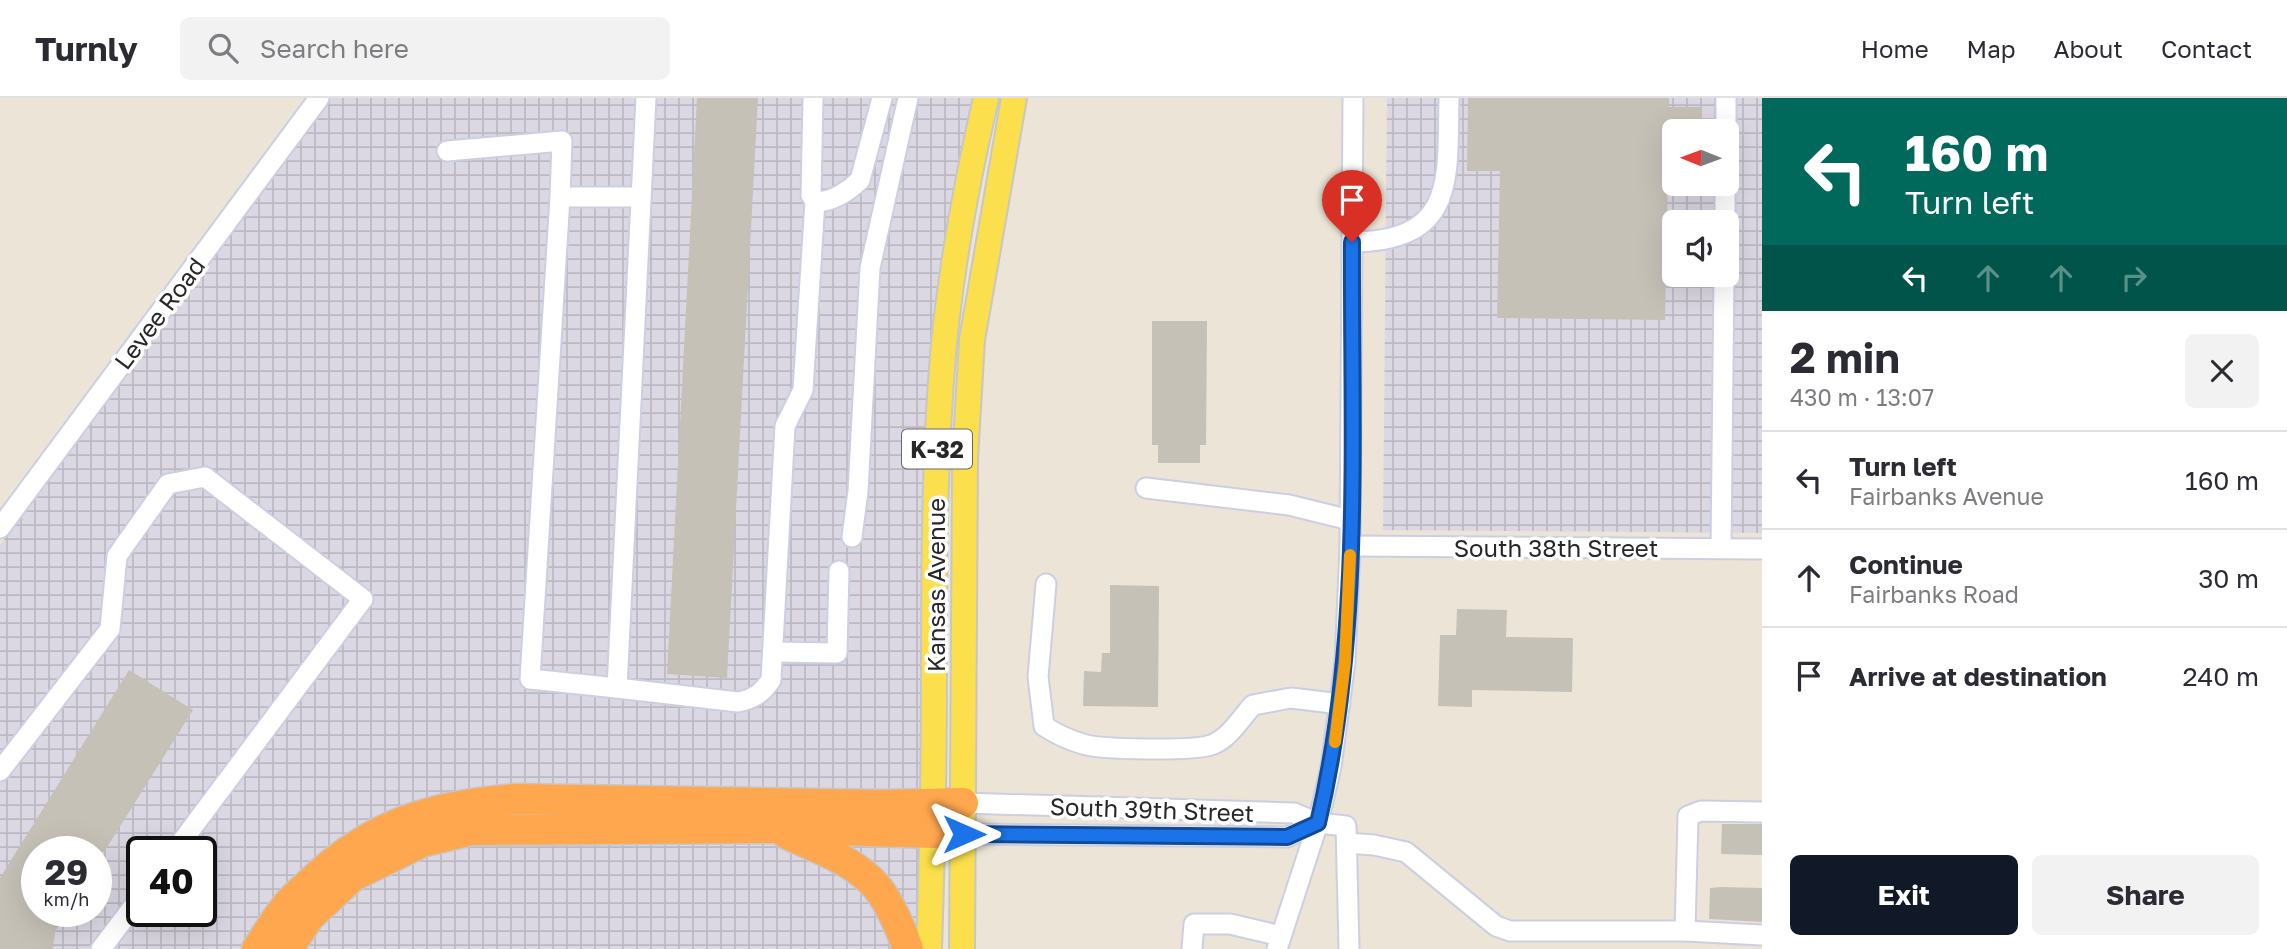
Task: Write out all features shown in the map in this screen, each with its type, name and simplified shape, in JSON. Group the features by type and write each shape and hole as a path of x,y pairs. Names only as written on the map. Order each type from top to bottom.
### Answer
{"highway":[{"path":"257,949 285,907 334,859 374,833 408,819 474,802 516,799 884,805 933,818 964,834"},
{"path":"288,949 309,917 353,876 422,842 472,830 774,828 933,818 963,803"},
{"path":"774,828 843,860 876,886 902,932 908,949"}],"main road":[{"name":"Kansas Avenue","path":"929,949 933,818 935,491 941,379 954,270 986,98"},
{"name":"Kansas Avenue","path":"962,949 965,459 972,340 1014,98"}],"street":[{"name":"Levee Road","path":"0,528 318,98"},
{"path":"617,688 646,98"},
{"path":"813,98 811,195 821,200 852,188 860,180 882,98"},
{"path":"852,537 858,491 870,268 908,98"},
{"path":"1192,949 1194,924 1230,924 1279,942 1318,823 1331,767 1349,611 1353,98"},
{"path":"1352,242 1395,237 1415,228 1431,214 1442,198 1447,177 1449,98"},
{"path":"1726,98 1726,119"},
{"path":"447,151 562,141 530,679 738,702 752,699 764,691 771,680 785,426 803,390 821,200"},
{"path":"560,197 640,197"},
{"path":"1721,548 1724,287"},
{"path":"0,771 110,629 117,556 168,484 205,477 363,599 186,836"},
{"path":"1146,488 1289,505 1350,520"},
{"name":"South 38th Street","path":"1350,546 1762,549"},
{"path":"773,652 837,653 839,571"},
{"path":"1046,584 1038,677 1044,726 1085,746 1188,749 1213,745 1228,736 1253,705 1291,698 1340,704"},
{"name":"South 39th Street","path":"963,803 1294,813 1318,823"},
{"path":"1685,931 1688,816 1701,811 1762,811"},
{"path":"1318,823 1346,826 1349,949"},
{"name":"South 39th Street","path":"964,834 1287,837 1318,823"},
{"path":"1347,847 1374,845 1406,852 1496,926 1510,931 1685,931 1762,935"},
{"path":"101,949 126,916"}],"shaded area":[{"path":"324,98 986,98 954,270 928,949 0,949 0,545"},
{"path":"1387,98 1762,98 1762,533 1383,530"}],"building":[{"path":"697,98 758,98 727,678 667,674"},
{"path":"1468,98 1669,98 1669,107 1702,107 1702,119 1662,119 1662,196 1668,196 1667,210 1662,210 1665,320 1497,318 1500,171 1467,171"},
{"path":"1152,321 1207,321 1206,445 1200,445 1200,463 1158,463 1158,445 1152,445"},
{"path":"1110,585 1159,586 1158,707 1083,706 1084,671 1101,672 1102,653 1110,653"},
{"path":"1457,609 1507,610 1506,637 1573,638 1572,692 1472,690 1472,707 1438,706 1440,635 1456,635"},
{"path":"129,670 193,710 112,839 112,836 26,836"},
{"path":"1722,824 1762,824 1762,855 1721,854"},
{"path":"21,844 21,927 58,927 53,949 0,949 0,878"},
{"path":"1710,888 1762,888 1762,922 1709,919"}],"slow traffic":[{"path":"1335,742 1345,662 1350,555"}],"route":[{"path":"964,834 1287,837 1318,823 1340,710 1349,611 1352,242"}]}
